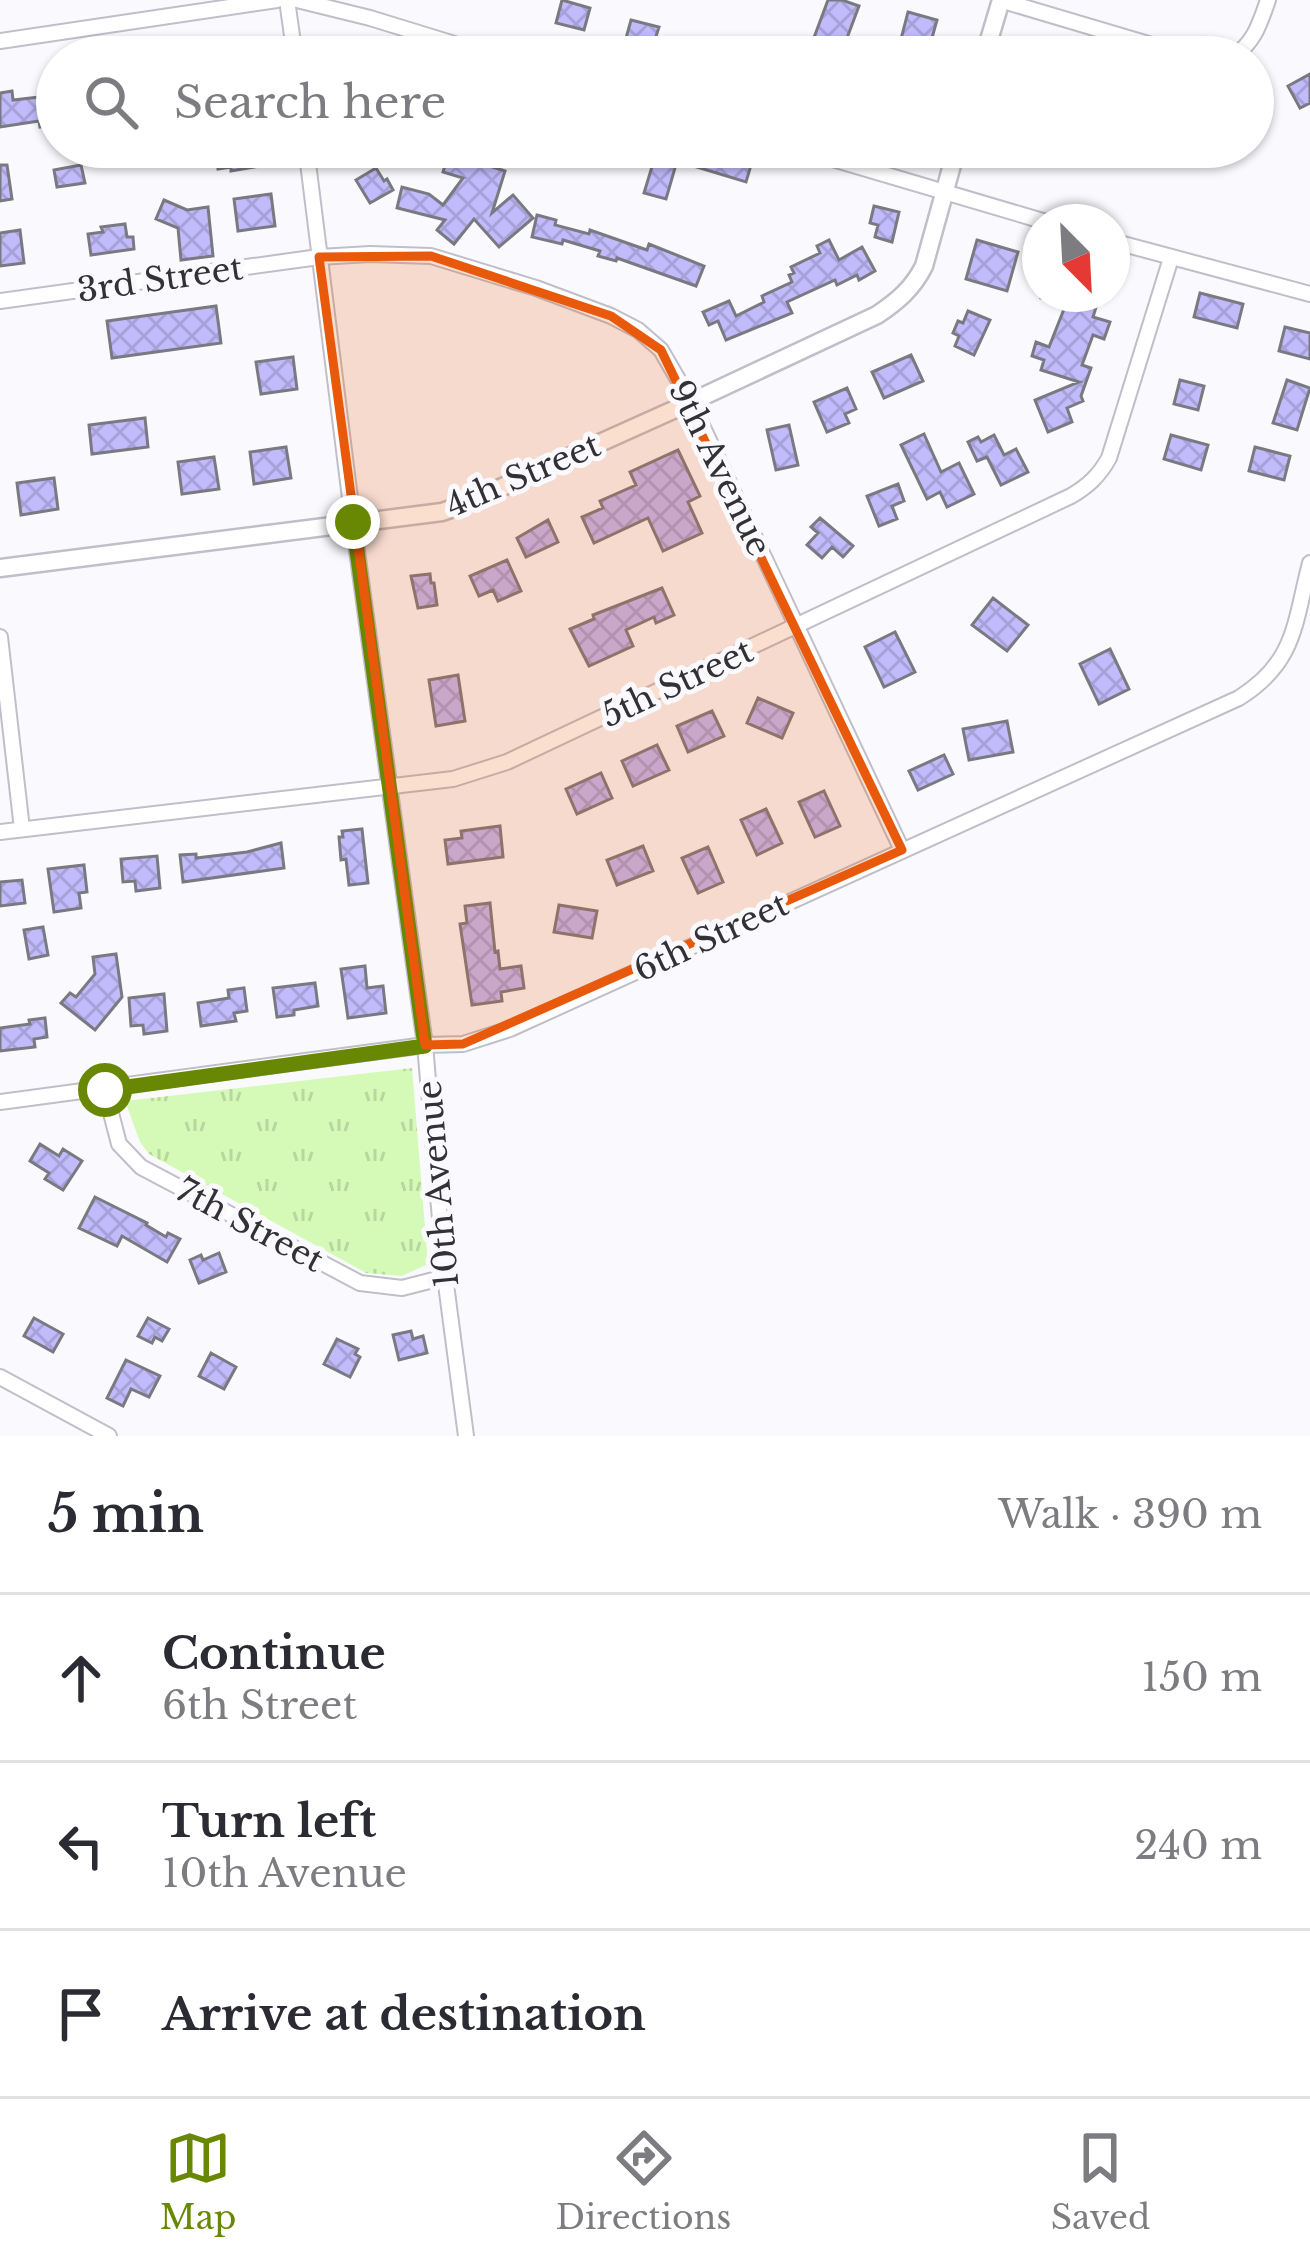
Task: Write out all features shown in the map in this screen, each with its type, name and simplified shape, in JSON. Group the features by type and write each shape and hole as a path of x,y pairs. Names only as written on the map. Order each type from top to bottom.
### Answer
{"street":[{"path":"0,41 277,0"},
{"path":"287,0 292,36"},
{"path":"297,0 428,36"},
{"path":"990,36 1001,0 1122,36"},
{"path":"1254,36 1268,0"},
{"name":"10th Avenue","path":"309,168 425,1046 466,1436"},
{"path":"863,168 1022,215"},
{"name":"4th Street","path":"0,568 418,517 462,506 895,303 924,266 951,168"},
{"path":"1130,246 1310,294"},
{"name":"9th Avenue","path":"320,257 431,256 610,316 638,330 661,350 692,402 902,850"},
{"name":"3rd Street","path":"0,301 320,257"},
{"name":"5th Street","path":"0,832 453,779 507,762 1071,496 1100,474 1109,458 1171,258"},
{"name":"6th Street","path":"0,1102 463,1044 510,1029 1254,688 1268,677 1287,648 1310,563"},
{"path":"0,637 22,829"},
{"name":"7th Street","path":"105,1090 119,1144 141,1167 360,1283 402,1288 446,1277"},
{"path":"0,1377 101,1434"}],"highlighted area":[{"path":"431,256 611,316 661,350 902,850 463,1044 425,1045 319,257"}],"green space":[{"path":"412,1068 428,1264 402,1276 366,1273 149,1154 125,1101"}],"building":[{"path":"562,0 590,8 584,30 556,23"},
{"path":"828,0 859,6 848,36 815,36"},
{"path":"908,12 937,20 933,36 902,36"},
{"path":"631,20 659,27 656,36 627,36"},
{"path":"1310,74 1310,103 1300,108 1288,86"},
{"path":"12,91 13,100 36,97 36,121 0,127 0,93"},
{"path":"0,165 7,165 12,199 0,201"},
{"path":"82,168 85,183 57,187 54,170"},
{"path":"376,168 393,190 370,203 356,180"},
{"path":"444,168 505,171 492,213 513,195 533,218 499,247 474,219 454,244 437,230 445,220 397,208 402,187 429,194 443,205 463,178 443,172"},
{"path":"652,168 675,168 666,199 644,193"},
{"path":"700,168 750,168 746,182"},
{"path":"271,194 275,226 238,231 234,199"},
{"path":"164,200 187,210 208,207 213,256 181,260 178,228 156,219"},
{"path":"874,206 899,212 892,242 875,237 878,225 870,223"},
{"path":"537,215 556,220 555,225 589,234 590,230 647,250 649,244 704,266 696,286 617,258 598,256 600,251 532,237"},
{"path":"125,224 134,249 91,255 88,234"},
{"path":"20,230 24,263 0,266 0,233"},
{"path":"829,240 839,260 862,247 875,271 837,285 835,280 787,302 792,313 726,340 718,321 709,325 703,312 729,301 736,316 764,302 762,296 792,282 791,267 820,253 817,246"},
{"path":"977,240 1018,252 1007,291 966,279"},
{"path":"1200,293 1243,304 1237,328 1194,317"},
{"path":"216,306 221,343 112,358 107,321"},
{"path":"968,311 990,320 974,355 955,346 959,336 953,333"},
{"path":"1063,312 1095,312 1093,317 1110,322 1104,339 1093,335 1082,365 1091,368 1083,401 1067,408 1072,422 1048,432 1035,400 1079,382 1041,370 1044,360 1032,356 1036,342 1049,347"},
{"path":"1285,327 1310,333 1310,359 1279,351"},
{"path":"911,355 923,381 884,398 872,372"},
{"path":"293,357 297,389 261,394 256,362"},
{"path":"1180,380 1204,386 1198,410 1174,404"},
{"path":"1287,380 1310,388 1297,430 1273,423"},
{"path":"847,388 856,409 845,414 849,423 827,432 814,402"},
{"path":"145,418 148,447 92,454 89,425"},
{"path":"789,425 798,465 776,470 767,430"},
{"path":"924,434 941,472 959,463 974,494 947,507 940,492 927,499 901,445"},
{"path":"994,435 1004,455 1016,449 1028,472 1001,485 987,457 977,461 968,442"},
{"path":"1171,435 1208,445 1201,470 1164,459"},
{"path":"286,447 291,478 254,484 250,452"},
{"path":"1255,447 1290,456 1284,480 1249,471"},
{"path":"678,450 700,496 688,502 702,533 663,551 648,518 594,543 582,517 603,508 600,501 636,485 630,472"},
{"path":"214,457 219,489 182,494 178,462"},
{"path":"54,478 58,509 21,515 17,483"},
{"path":"898,484 904,501 892,506 897,519 879,526 867,496"},
{"path":"820,518 853,546 843,557 832,547 822,558 807,545 818,533 811,527"},
{"path":"548,520 558,542 526,557 517,538"},
{"path":"507,560 521,591 498,601 493,590 479,596 470,576"},
{"path":"430,574 437,605 418,608 411,576"},
{"path":"662,588 674,615 656,623 654,617 626,630 633,646 589,666 570,629"},
{"path":"993,598 1028,625 1007,651 972,625"},
{"path":"895,632 915,672 884,687 865,647"},
{"path":"1110,649 1129,689 1099,704 1080,664"},
{"path":"458,675 465,721 436,726 429,680"},
{"path":"758,698 793,713 782,738 747,723"},
{"path":"712,711 724,736 688,752 677,726"},
{"path":"1007,721 1013,752 969,760 963,729"},
{"path":"657,745 669,770 633,786 622,761"},
{"path":"944,755 953,774 918,790 909,771"},
{"path":"601,773 612,798 577,814 566,789"},
{"path":"824,791 840,826 815,837 799,802"},
{"path":"766,809 782,843 757,855 741,820"},
{"path":"500,826 503,857 448,864 445,840 462,838 461,831"},
{"path":"362,829 368,883 349,885 339,837 342,831"},
{"path":"281,843 284,868 183,882 180,855 196,854 196,858 247,852"},
{"path":"643,846 653,871 617,885 607,860"},
{"path":"708,847 723,882 698,893 682,858"},
{"path":"157,856 160,888 136,891 135,881 123,882 121,859"},
{"path":"84,865 87,892 79,893 81,908 54,912 48,869"},
{"path":"22,880 25,903 0,906 0,882"},
{"path":"490,903 500,969 521,966 524,988 501,992 502,1001 472,1005 460,924 467,923 465,906"},
{"path":"559,905 597,911 592,938 554,932"},
{"path":"43,927 48,955 29,959 24,930"},
{"path":"116,954 122,997 95,1030 61,1003 70,993 76,997 95,974 93,957"},
{"path":"365,966 367,988 383,986 386,1013 348,1018 341,969"},
{"path":"315,983 318,1006 277,1017 273,988"},
{"path":"244,988 247,1011 234,1013 236,1021 201,1026 198,1003 229,998 228,990"},
{"path":"164,994 167,1031 144,1034 143,1025 131,1026 129,998"},
{"path":"45,1018 47,1037 34,1039 35,1047 0,1051 0,1028"},
{"path":"40,1144 59,1156 63,1149 82,1161 63,1190 45,1179 49,1173 30,1161"},
{"path":"95,1197 166,1237 168,1233 180,1239 167,1262 122,1236 117,1246 79,1228"},
{"path":"219,1253 226,1272 199,1283 190,1260"},
{"path":"34,1318 63,1334 53,1352 24,1336"},
{"path":"148,1318 169,1329 162,1341 155,1337 152,1343 138,1336"},
{"path":"411,1331 413,1339 423,1336 427,1353 399,1360 393,1335"},
{"path":"337,1339 358,1349 355,1354 360,1357 350,1377 324,1364"},
{"path":"211,1353 236,1367 224,1389 199,1376"},
{"path":"126,1360 160,1376 149,1397 131,1389 123,1406 107,1398"}],"route":[{"path":"105,1090 425,1046 353,522"}]}
